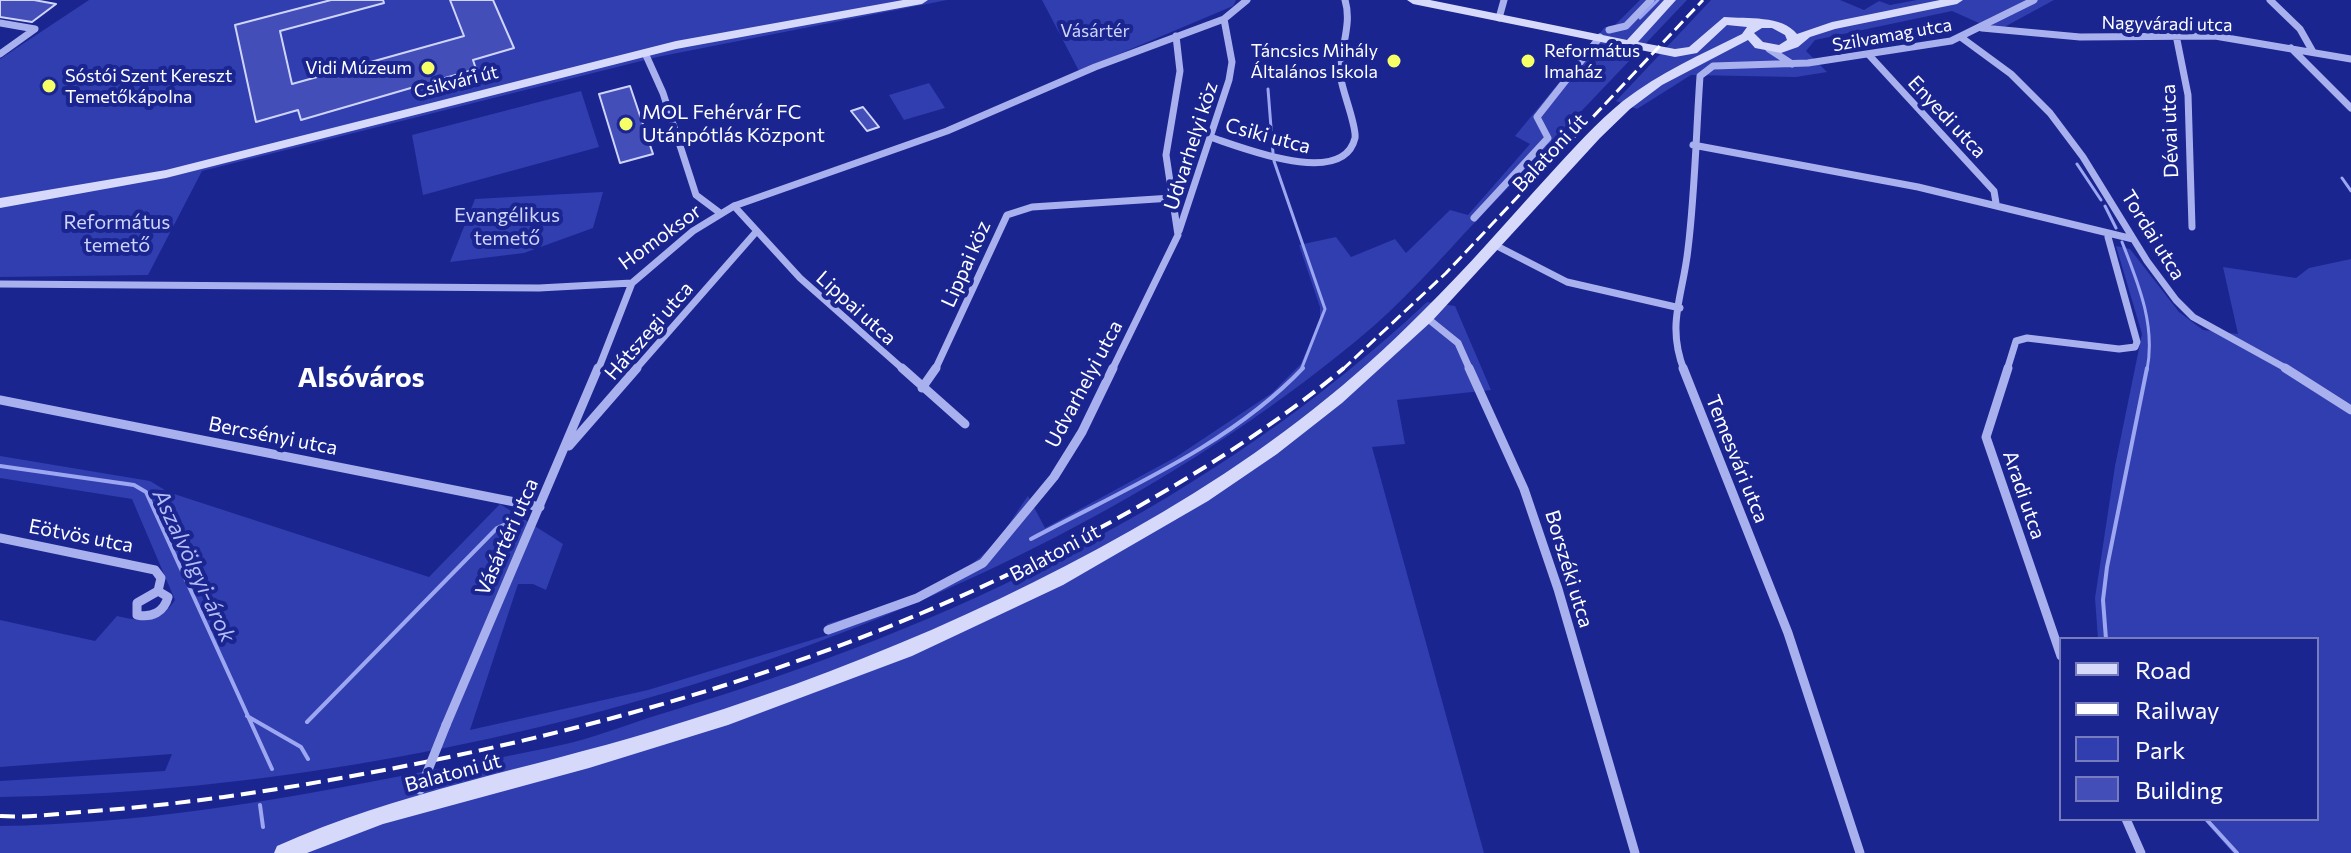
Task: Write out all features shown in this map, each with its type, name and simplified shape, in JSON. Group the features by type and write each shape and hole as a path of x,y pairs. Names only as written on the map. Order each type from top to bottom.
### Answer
{"main road":[{"name":"Csikvári út","path":"0,203 166,174 645,53 922,0"},
{"path":"1413,0 1687,52 1719,26 1733,25 1751,31 1781,26 1832,26"},
{"path":"1631,42 1670,0"},
{"path":"1792,45 1806,34 1832,26 1957,0"},
{"path":"1781,26 1794,37 1792,45"},
{"path":"1751,31 1767,48"},
{"name":"Balatoni út","path":"1709,63 1751,31"},
{"name":"Balatoni út","path":"284,853 417,798 647,742 778,699 917,644 1024,594 1130,538 1233,473 1340,396 1427,318 1625,106 1658,82 1709,63 1792,45"}],"street":[{"name":"Homoksor","path":"0,284 539,288 632,283 668,250 734,206 947,131 1224,19 1247,0"},
{"name":"Csiki utca","path":"1210,137 1314,165 1337,161 1347,153 1356,135 1341,74 1341,50 1350,19 1345,0"},
{"path":"1499,18 1504,0"},
{"path":"1474,218 1548,138 1537,117 1605,34 1626,26 1651,0"},
{"name":"Szilvamag utca","path":"1709,63 1791,63 1869,55 1963,35 2034,0"},
{"path":"2270,0 2300,29 2313,52"},
{"name":"Udvarhelyi köz","path":"1178,235 1227,92 1232,62 1224,19"},
{"path":"0,23 35,29 0,54"},
{"name":"Nagyváradi utca","path":"1981,28 2080,37 2223,37 2351,59"},
{"name":"Tordai utca","path":"1963,35 2042,104 2090,167 2152,270 2193,317 2351,410"},
{"name":"Dévai utca","path":"2176,35 2188,95 2192,227"},
{"path":"1176,36 1180,71 1166,155 1178,235"},
{"path":"1767,48 1791,63 1792,45"},
{"path":"2291,48 2351,108"},
{"path":"645,53 663,93 696,195 720,213"},
{"name":"Enyedi utca","path":"1869,55 1994,191 1996,203"},
{"name":"Temesvári utca","path":"1709,63 1700,76 1688,250 1675,323 1677,356 1788,633 1860,853"},
{"path":"1693,145 1853,173 1996,203 2108,237 2133,239"},
{"name":"Lippai köz","path":"922,388 936,368 1007,215 1032,207 1172,198"},
{"name":"Lippai utca","path":"734,206 809,286 965,424"},
{"name":"Hátszegi utca","path":"566,450 756,232"},
{"name":"Udvarhelyi utca","path":"828,630 917,598 976,568 1001,545 1054,477 1082,432 1178,235"},
{"name":"Aradi utca","path":"2059,650 1986,437 2016,341 2027,338 2128,350 2135,347 2137,342 2108,237"},
{"path":"1495,245 1567,282 1680,308"},
{"name":"Vásártéri utca","path":"417,798 509,574 566,450 632,283"},
{"name":"Borszéki utca","path":"1427,318 1458,343 1524,489 1558,589 1635,853"},
{"name":"Bercsényi utca","path":"0,400 540,507"},
{"name":"Eötvös utca","path":"0,538 155,570 161,578 158,591"},
{"path":"2127,821 2141,853"}],"green space":[{"name":"Református temető","path":"89,0 947,0 657,57 202,171 148,275 0,277 0,59"},
{"name":"Vásártér","path":"1042,0 1236,0 1233,6 1079,71"},
{"path":"1640,0 1687,0 1389,312 1356,341 1214,445 1057,536 890,614 716,677 537,728 355,764 176,788 0,797 0,781 165,771 172,754 0,767 0,620 95,641 117,616 149,619 163,613 175,600 132,499 0,478 0,456 150,481 168,492 429,577 500,504 563,544 546,590 533,584 518,584 470,730 648,690 828,635 827,624 933,587 953,577 988,550 1028,496 1045,528 1176,457 1272,393 1301,364 1320,318 1320,307 1299,245 1336,237 1351,257 1395,239 1406,253 1450,210 1468,215 1530,144 1515,136 1605,27 1612,28"},
{"path":"1711,0 1840,0 1864,10 1879,1 1890,5 1917,0 2054,0 1997,31 1952,11 1815,40 1806,51 1827,72 1796,77 1691,75 1637,109 1616,101"},
{"path":"929,83 945,108 904,120 889,95"},
{"path":"581,91 599,147 423,195 412,135"},
{"name":"Evangélikus temető","path":"603,192 593,228 524,253 450,262 475,199"},
{"path":"2116,246 2130,249 2179,312 2203,330 2238,334 2223,267 2296,278 2309,268 2351,259 2351,853 2233,853 2205,821 2319,821 2319,637 2098,637 2095,598 2115,466 2142,334"},
{"path":"1427,302 1455,306 1491,390 1397,400 1405,444 1372,447 1484,853 0,853 0,826 101,821 252,803 570,743 777,677 878,639 977,597 1074,550 1168,497 1259,438 1345,373"}],"building":[{"path":"0,0 34,0 56,4 32,22 0,17"},
{"path":"331,0 383,0 384,3 280,31 292,84 464,36 450,0 493,0 514,48 473,60 476,69 301,120 298,110 256,122 235,25"},
{"name":"MOL Fehérvár FC Utánpótlás Központ","path":"630,86 653,154 620,163 599,94"},
{"path":"863,107 879,127 867,131 851,111"}],"waterway":[{"path":"1640,18 1658,0"},
{"path":"1268,89 1273,153"},
{"path":"1274,161 1325,309 1301,370"},
{"path":"2077,164 2101,200"},
{"path":"2342,178 2351,191"},
{"path":"2105,206 2116,228"},
{"path":"2122,242 2147,321 2147,370"},
{"path":"2106,637 2103,600 2107,567 2147,368"},
{"path":"1031,539 1209,443 1243,420 1301,370"},
{"name":"Aszalvölgyi-árok","path":"0,466 134,485 146,492 248,717"},
{"path":"307,722 497,528 517,519"},
{"name":"Aszalvölgyi-árok","path":"248,717 301,747 308,759"},
{"path":"248,717 272,769"},
{"path":"260,805 263,827"},
{"path":"2208,821 2237,853"}],"railway":[{"path":"1342,370 1446,273 1703,0"},
{"path":"0,816 153,806 330,780 541,736 748,678 948,602 1046,556 1220,458 1296,406 1344,368"}],"place":[{"name":"Táncsics Mihály Általános Iskola","path":"1394,61"},
{"name":"Református Imaház","path":"1528,61"},
{"name":"Vidi Múzeum","path":"428,68"},
{"name":"Sóstói Szent Kereszt Temetőkápolna","path":"49,86"},
{"name":"MOL Fehérvár FC Utánpótlás Központ","path":"626,124"}],"district":[{"name":"Alsóváros","path":"361,378"}]}
